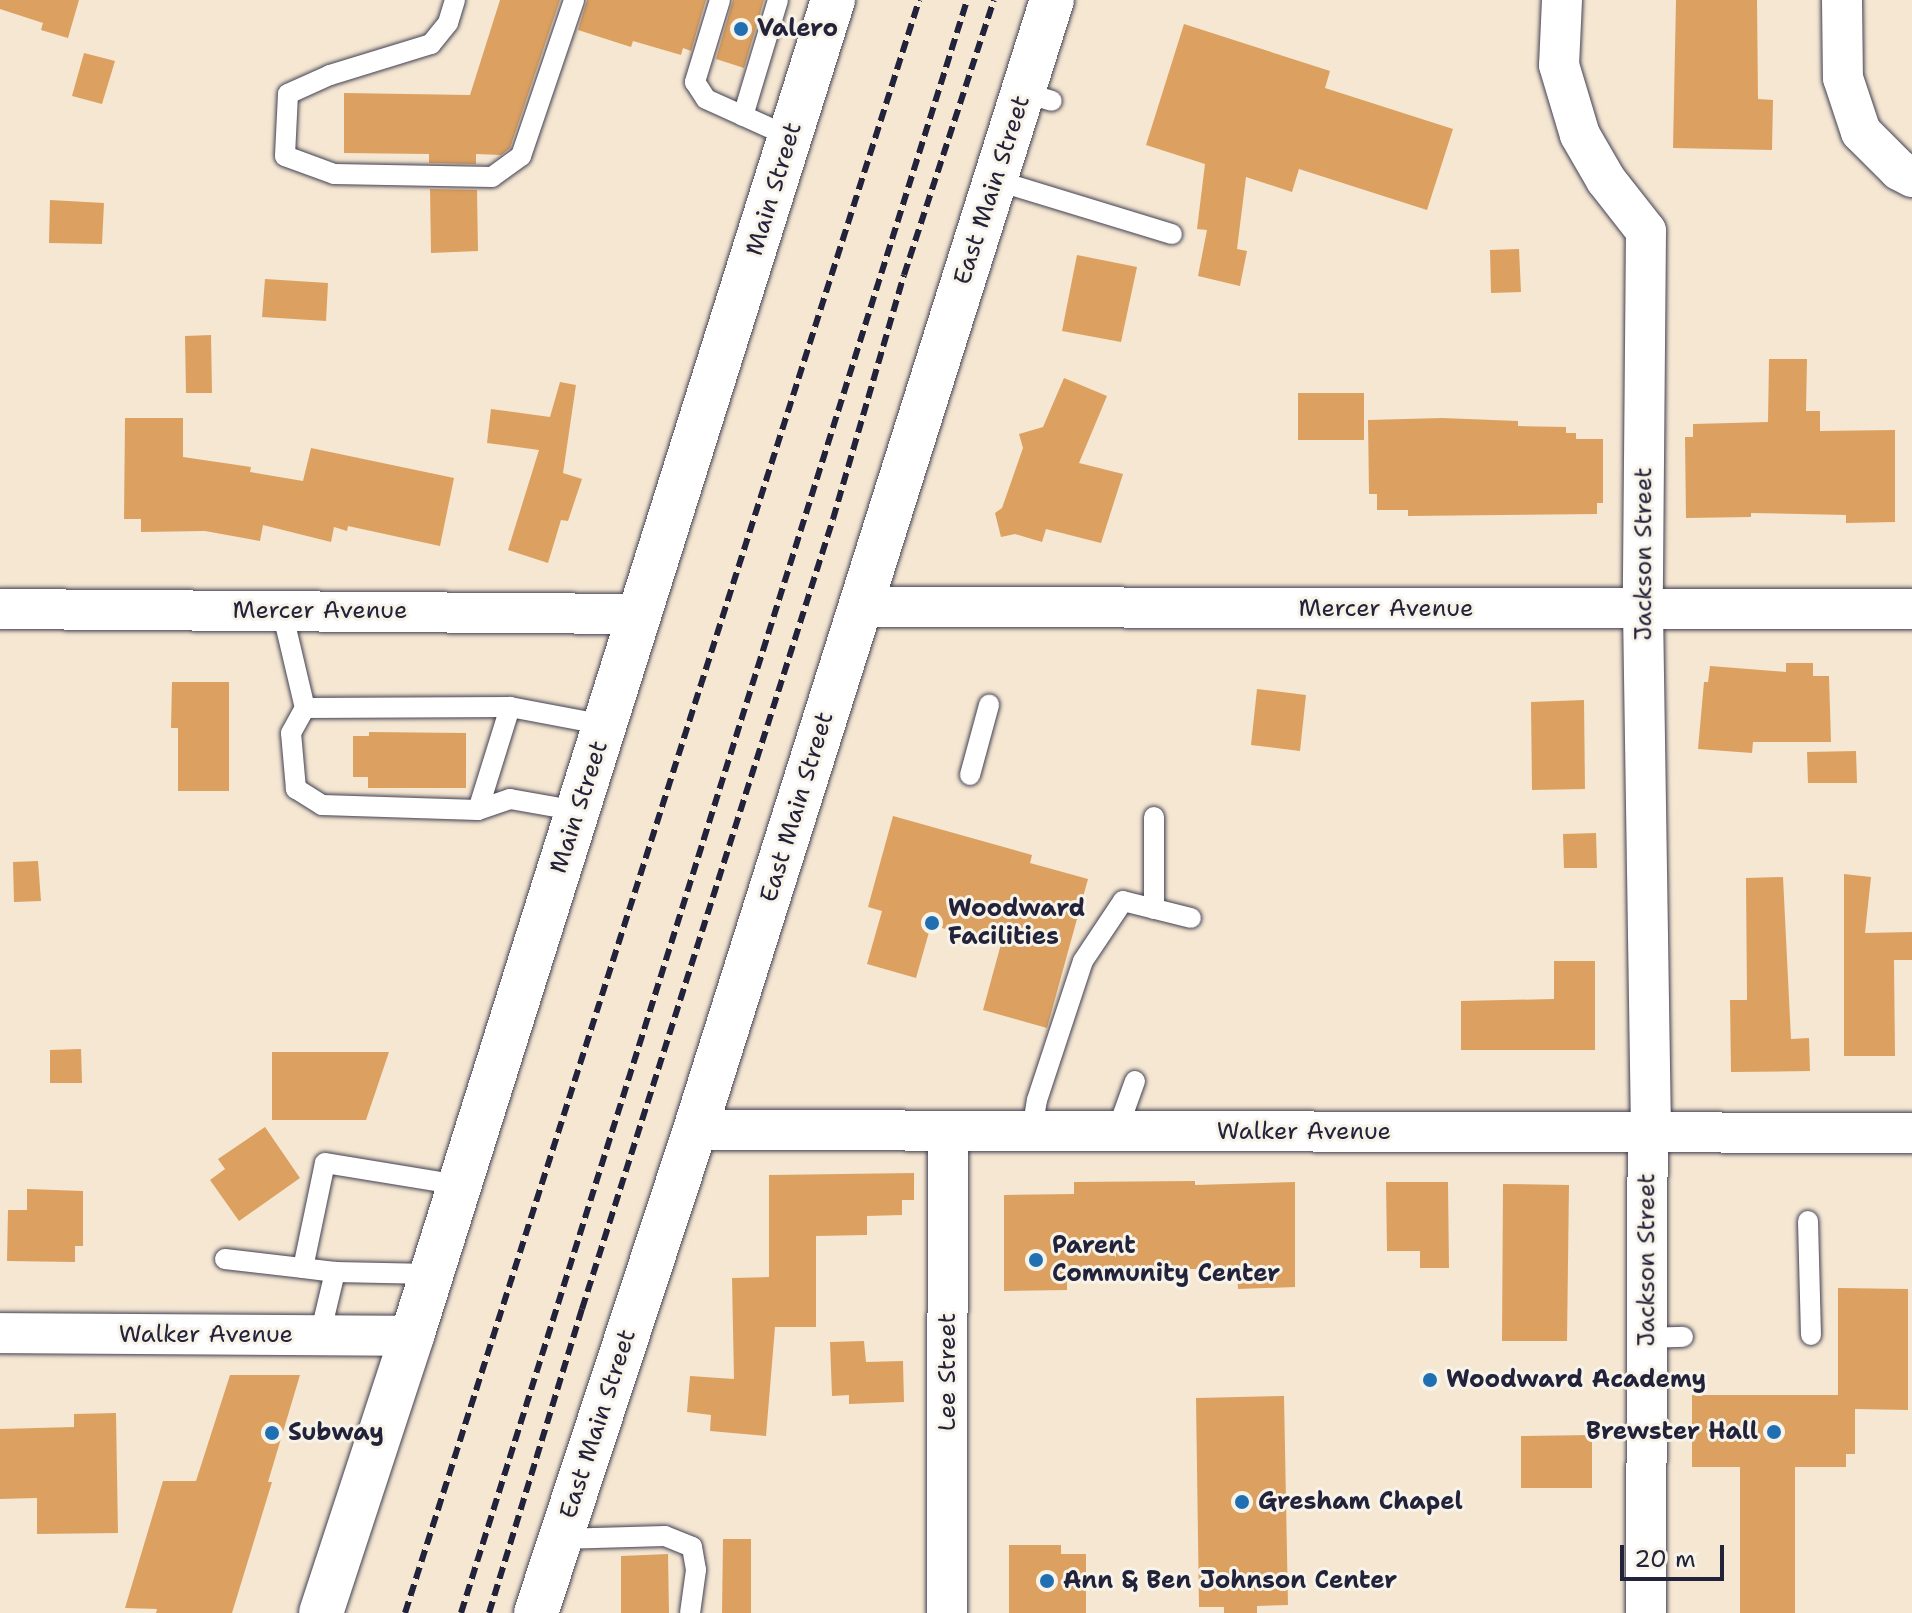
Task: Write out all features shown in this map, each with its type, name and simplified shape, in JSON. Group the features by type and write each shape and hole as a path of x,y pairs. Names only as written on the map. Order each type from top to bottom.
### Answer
{"main road":[{"name":"Main Street","path":"321,1613 432,1274 833,0"},
{"name":"East Main Street","path":"536,1613 695,1130 995,180 1038,96 1052,0"}],"street":[{"name":"Jackson Street","path":"1562,0 1559,65 1580,135 1606,180 1646,231 1643,610 1650,1140 1665,1338 1646,1613"},
{"path":"1842,0 1843,78 1861,132 1899,170 1912,177"},
{"name":"Mercer Avenue","path":"860,607 1912,609"},
{"name":"Mercer Avenue","path":"0,609 640,614"},
{"name":"Walker Avenue","path":"695,1130 1117,1131 1650,1140 1912,1133"},
{"name":"Lee Street","path":"947,1613 948,1131"},
{"name":"Walker Avenue","path":"0,1333 412,1336"}],"lane":[{"path":"455,0 448,23 431,44 330,75 288,94 285,156 334,174 492,177 521,156 574,0"},
{"path":"720,0 695,82 706,99 790,137"},
{"path":"743,116 778,0"},
{"path":"995,180 1172,234"},
{"path":"282,611 305,708 291,733 296,789 322,805 478,810 510,799 578,811"},
{"path":"970,775 989,705"},
{"path":"305,708 510,707 605,725"},
{"path":"478,810 510,707"},
{"path":"1154,817 1154,909"},
{"path":"1032,1131 1037,1100 1083,961 1123,901 1191,918"},
{"path":"1117,1131 1135,1081"},
{"path":"303,1268 325,1163 460,1185"},
{"path":"1808,1221 1811,1335"},
{"path":"225,1259 335,1272 432,1274"},
{"path":"320,1335 335,1272"},
{"path":"560,1539 665,1536 692,1547 696,1570 690,1613"}],"building":[{"path":"0,0 79,0 68,38 41,30 43,23 0,9"},
{"path":"500,0 560,0 510,148 501,155 476,154 476,164 429,163 429,154 344,153 344,93 470,95"},
{"path":"587,0 706,0 691,51 683,48 681,55 633,41 631,47 578,30"},
{"name":"Valero","path":"733,0 764,0 744,68 716,59"},
{"path":"1676,0 1757,0 1758,99 1773,100 1772,150 1673,148"},
{"path":"1184,24 1330,71 1325,88 1453,129 1427,210 1299,169 1292,192 1246,177 1237,249 1247,251 1240,286 1198,276 1207,230 1197,229 1205,164 1146,145"},
{"path":"84,53 115,61 102,104 72,96"},
{"path":"430,189 477,190 478,251 431,253"},
{"path":"50,200 104,203 102,244 49,243"},
{"path":"1519,249 1521,292 1491,293 1490,250"},
{"path":"1077,255 1137,267 1121,342 1062,331"},
{"path":"265,279 328,283 326,321 262,317"},
{"path":"211,335 212,393 186,393 185,336"},
{"path":"1769,359 1807,359 1806,411 1820,411 1820,431 1895,430 1895,522 1846,523 1846,515 1751,513 1751,517 1686,518 1685,437 1693,437 1693,424 1768,422"},
{"path":"1064,378 1107,396 1079,463 1123,474 1101,543 1046,529 1042,542 1015,534 1001,537 995,513 1002,508 1023,448 1019,434 1043,427"},
{"path":"560,382 576,385 563,473 582,479 568,521 561,520 548,563 508,550 539,450 487,443 491,409 550,417"},
{"path":"1298,393 1364,393 1364,440 1298,440"},
{"path":"125,418 183,418 183,457 251,467 250,472 303,481 311,448 454,478 440,546 348,526 347,531 334,527 331,542 263,525 260,541 205,531 141,532 141,519 124,519"},
{"path":"1442,418 1518,421 1518,426 1566,427 1566,433 1576,433 1576,439 1603,439 1603,503 1597,503 1597,514 1408,516 1408,510 1377,510 1377,494 1369,494 1368,420"},
{"path":"1786,663 1813,663 1813,676 1829,676 1831,742 1753,742 1752,753 1698,749 1704,682 1708,682 1710,666 1786,672"},
{"path":"172,682 229,682 229,791 178,791 178,728 171,728"},
{"path":"1257,689 1306,695 1300,751 1251,745"},
{"path":"1584,700 1585,789 1532,790 1531,702"},
{"path":"369,732 466,733 466,788 368,788 368,777 353,777 353,736 369,736"},
{"path":"1856,751 1857,783 1808,783 1807,752"},
{"name":"Woodward Facilities","path":"893,816 1032,855 1030,863 1088,879 1047,1028 983,1010 1001,944 931,925 916,978 867,964 882,911 868,907"},
{"path":"1596,833 1597,868 1564,868 1563,834"},
{"path":"38,861 41,901 14,902 13,862"},
{"path":"1844,874 1871,877 1865,933 1912,932 1912,960 1894,960 1895,1056 1844,1056"},
{"path":"1783,877 1791,1039 1809,1038 1810,1071 1731,1072 1730,1000 1747,1000 1746,878"},
{"path":"1554,961 1595,961 1595,1050 1461,1050 1461,1001 1554,999"},
{"path":"81,1049 82,1083 50,1083 50,1050"},
{"path":"272,1052 389,1052 366,1120 272,1120"},
{"path":"265,1127 300,1178 239,1221 210,1180 225,1169 218,1159"},
{"path":"914,1173 914,1200 902,1200 902,1215 867,1216 867,1235 816,1236 816,1327 775,1327 766,1436 710,1431 711,1415 687,1412 690,1376 734,1379 732,1278 769,1277 769,1175"},
{"path":"1195,1181 1195,1185 1295,1182 1295,1287 1238,1289 1237,1269 1176,1269 1176,1280 1067,1282 1067,1290 1004,1291 1004,1195 1074,1194 1074,1182"},
{"path":"1386,1182 1448,1182 1449,1268 1420,1268 1420,1251 1387,1251"},
{"path":"1503,1184 1569,1185 1567,1341 1502,1341"},
{"path":"27,1189 83,1191 83,1246 75,1246 75,1262 7,1261 8,1210 27,1210"},
{"name":"Brewster Hall","path":"1838,1288 1908,1289 1908,1410 1855,1409 1855,1454 1846,1454 1846,1467 1795,1467 1795,1613 1740,1613 1740,1467 1692,1467 1692,1395 1838,1395"},
{"path":"864,1341 866,1362 903,1361 904,1402 849,1404 849,1395 832,1396 830,1342"},
{"path":"230,1375 300,1375 268,1482 272,1482 232,1613 156,1613 157,1609 125,1608 163,1481 196,1481"},
{"name":"Gresham Chapel","path":"1284,1396 1288,1605 1257,1606 1257,1613 1224,1613 1224,1607 1199,1607 1196,1398"},
{"path":"116,1413 118,1533 37,1534 37,1498 0,1499 0,1429 74,1427 74,1414"},
{"path":"1592,1435 1592,1488 1521,1488 1521,1436"},
{"path":"723,1539 751,1539 751,1613 722,1613"},
{"name":"Ann & Ben Johnson Center","path":"1009,1545 1061,1545 1061,1554 1086,1554 1086,1613 1009,1613"},
{"path":"668,1554 669,1613 621,1613 621,1556"}],"railway":[{"path":"405,1613 919,0"},
{"path":"461,1613 967,0"},
{"path":"489,1613 582,1309 833,519 904,275 994,0"}],"place":[{"name":"Valero","path":"741,29"},
{"name":"Woodward Facilities","path":"932,923"},
{"name":"Parent Community Center","path":"1036,1260"},
{"name":"Woodward Academy","path":"1430,1380"},
{"name":"Brewster Hall","path":"1774,1432"},
{"name":"Subway","path":"272,1433"},
{"name":"Gresham Chapel","path":"1242,1502"},
{"name":"Ann & Ben Johnson Center","path":"1047,1581"}]}
